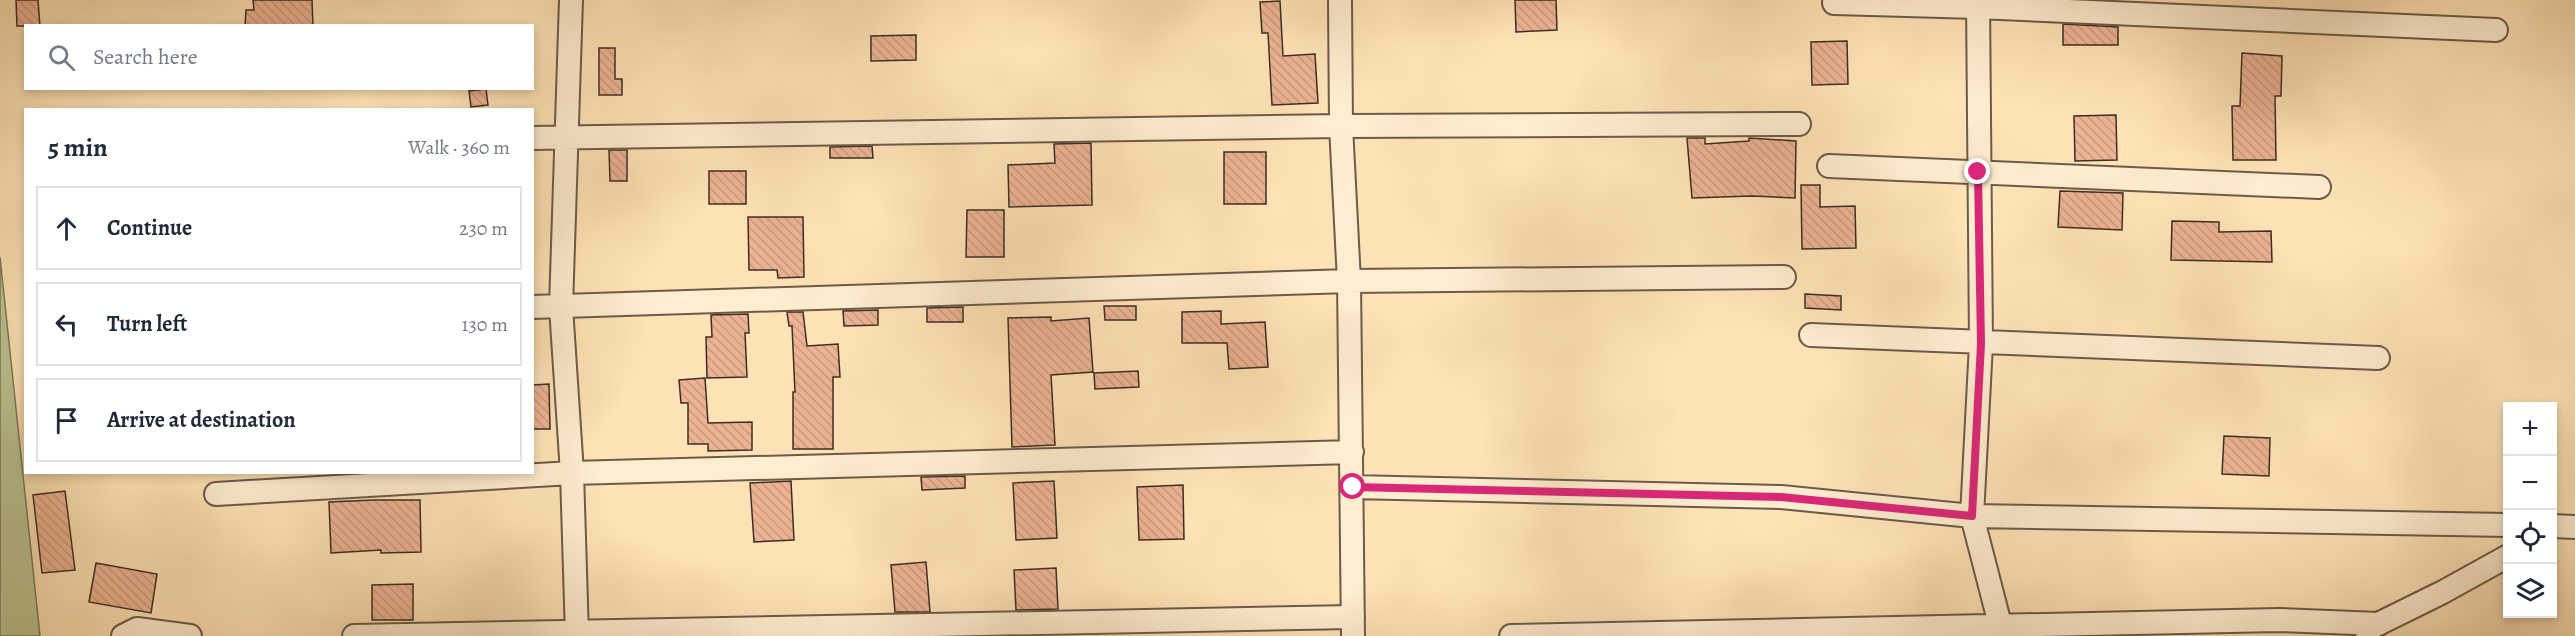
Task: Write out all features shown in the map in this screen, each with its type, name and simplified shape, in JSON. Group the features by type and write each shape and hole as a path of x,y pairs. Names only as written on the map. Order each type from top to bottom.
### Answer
{"street":[{"path":"571,0 561,307 572,473 576,634"},
{"path":"354,636 1353,626 1349,280 1341,126 1340,0"},
{"path":"1834,3 1978,4 2496,30"},
{"path":"1978,4 1981,344 1972,516 2007,633"},
{"path":"534,138 1341,126 1799,124"},
{"path":"1829,166 2319,188"},
{"path":"534,307 1349,280 1784,277"},
{"path":"1811,335 1981,344 2378,358"},
{"path":"216,494 572,473 1352,452"},
{"path":"1353,487 1781,497 1972,516 2503,525"},
{"path":"2355,636 2503,559"},
{"path":"1511,636 2007,633 2279,620 2379,624"},
{"path":"123,636 137,630 190,636"}],"green space":[{"path":"0,257 40,636 0,636"}],"building":[{"path":"16,0 38,0 40,24 17,26"},
{"path":"253,0 312,0 313,24 245,24 246,10 254,10"},
{"path":"1515,0 1556,0 1557,30 1516,32"},
{"path":"1280,1 1283,56 1315,54 1318,103 1272,105 1268,33 1262,33 1260,2"},
{"path":"2063,24 2118,27 2118,45 2063,45"},
{"path":"916,35 916,60 871,61 871,36"},
{"path":"1847,41 1848,84 1812,85 1811,42"},
{"path":"599,48 615,48 615,79 622,79 622,95 599,95"},
{"path":"2242,53 2282,56 2281,96 2275,96 2276,160 2233,160 2232,106 2240,106"},
{"path":"486,90 488,105 471,107 469,91"},
{"path":"2116,115 2117,160 2075,161 2074,116"},
{"path":"1687,138 1705,138 1705,144 1749,141 1749,138 1796,141 1795,198 1752,196 1692,198"},
{"path":"1091,143 1092,205 1009,207 1008,165 1055,163 1054,144"},
{"path":"872,146 873,158 830,158 830,147"},
{"path":"609,150 627,150 627,181 610,181"},
{"path":"1224,152 1266,152 1266,204 1224,204"},
{"path":"709,171 746,171 746,204 709,204"},
{"path":"1801,185 1820,185 1820,207 1855,206 1856,248 1802,249"},
{"path":"2060,191 2123,193 2122,230 2058,227"},
{"path":"967,210 1004,210 1004,257 966,257"},
{"path":"748,217 803,217 804,277 778,278 777,270 749,270"},
{"path":"2172,221 2219,222 2219,232 2271,231 2272,262 2171,260"},
{"path":"1805,294 1841,296 1841,310 1805,308"},
{"path":"1104,306 1136,306 1136,320 1105,320"},
{"path":"963,307 963,322 927,322 927,308"},
{"path":"878,310 878,325 844,326 843,311"},
{"path":"1221,311 1221,324 1265,322 1268,367 1229,369 1227,343 1182,343 1182,312"},
{"path":"787,312 803,312 807,346 838,344 840,377 833,377 833,449 793,449 793,392 795,392 792,326 789,326"},
{"path":"748,314 749,333 745,333 747,377 707,378 706,337 712,337 711,315"},
{"path":"1051,317 1051,321 1089,318 1093,372 1051,375 1055,445 1012,447 1008,318"},
{"path":"1138,371 1139,387 1095,389 1094,373"},
{"path":"705,378 708,423 752,422 752,450 708,451 708,444 688,444 688,403 681,403 679,380"},
{"path":"549,384 550,429 534,429 534,385"},
{"path":"2224,436 2270,438 2269,476 2222,474"},
{"path":"965,476 965,488 922,490 921,477"},
{"path":"791,481 794,540 754,542 750,483"},
{"path":"1054,481 1057,538 1016,540 1013,483"},
{"path":"1183,485 1184,539 1139,540 1137,487"},
{"path":"65,491 75,570 42,573 33,495"},
{"path":"420,500 421,552 381,553 381,550 331,553 329,502"},
{"path":"926,562 930,612 895,612 891,565"},
{"path":"96,563 157,574 151,613 89,602"},
{"path":"1056,568 1058,609 1016,610 1014,570"},
{"path":"413,584 413,620 372,620 372,585"}],"route":[{"path":"1353,487 1781,497 1972,516 1981,344 1978,172"}]}
